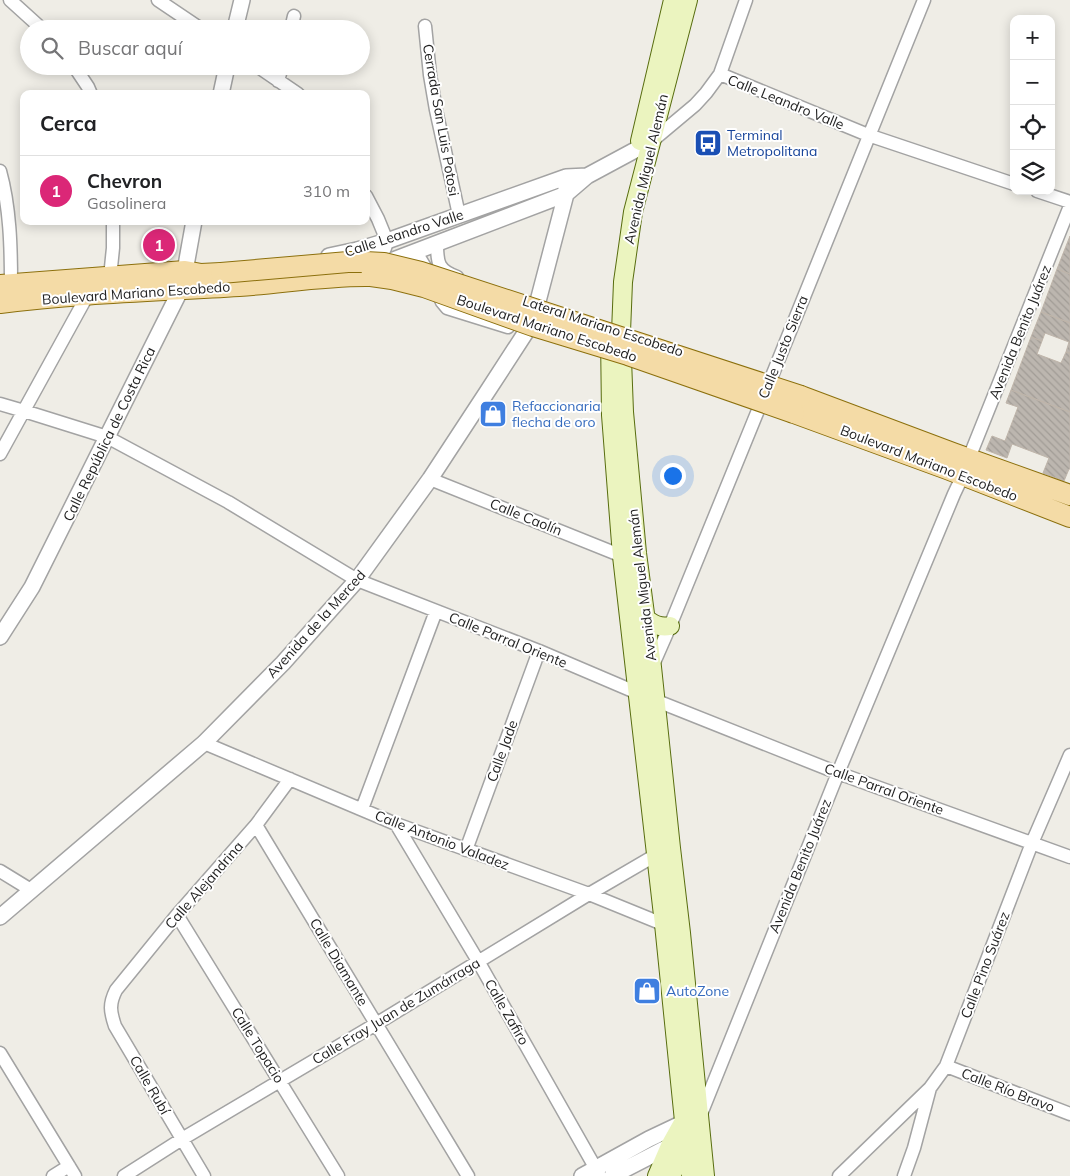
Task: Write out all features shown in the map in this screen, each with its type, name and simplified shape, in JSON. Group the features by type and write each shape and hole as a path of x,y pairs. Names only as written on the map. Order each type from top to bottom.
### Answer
{"main road":[{"name":"Avenida Miguel Alemán","path":"672,0 629,237 616,330 616,361 611,415 622,556 638,693 663,851 681,933 691,1120"},
{"name":"Avenida Miguel Alemán","path":"645,145 688,0"},
{"name":"Boulevard Mariano Escobedo","path":"0,303 116,293 183,280 201,274 348,262 384,262 420,272 962,462 1070,495"},
{"name":"Boulevard Mariano Escobedo","path":"6,284 110,277 183,280 240,286 361,276 392,279 424,287 533,326 792,403"},
{"name":"Avenida Miguel Alemán","path":"616,361 622,392 655,700 663,851 664,924 691,1120 705,1176"},
{"name":"Boulevard Mariano Escobedo","path":"962,462 1070,517"},
{"path":"645,618 662,627 670,626"},
{"path":"657,1176 670,1146 691,1120"},
{"name":"Avenida Miguel Alemán","path":"691,1176 695,1140"},
{"path":"671,1176 695,1140"}],"street":[{"path":"10,0 32,20"},
{"path":"158,0 188,20"},
{"path":"238,20 242,0"},
{"path":"720,74 746,0"},
{"name":"Calle Justo Sierra","path":"638,693 670,626 924,0"},
{"name":"Cerrada San Luis Potosi","path":"424,26 436,110 458,215"},
{"name":"Calle Leandro Valle","path":"361,276 416,252 566,194 587,176 645,145 696,105 720,74 868,135 1010,183"},
{"path":"80,75 89,90"},
{"path":"222,90 225,75"},
{"path":"270,75 292,90"},
{"path":"278,81 280,75"},
{"path":"0,172 11,245 6,284"},
{"name":"Calle Leandro Valle","path":"183,280 202,268 309,260 357,250 566,177 587,176"},
{"name":"Avenida de la Merced","path":"0,917 204,743 283,663 357,580 430,479 526,332 537,305 566,194 566,177"},
{"path":"1047,195 1070,204"},
{"path":"361,276 380,258 386,241 370,204"},
{"name":"Avenida Benito Juárez","path":"691,1120 954,494 962,462 1070,204"},
{"path":"110,277 113,225"},
{"name":"Calle República de Costa Rica","path":"0,637 32,587 183,280 193,225"},
{"name":"Lateral Mariano Escobedo","path":"437,244 438,261 444,270 450,274 537,305 770,381 792,403"},
{"name":"Lateral Mariano Escobedo","path":"416,252 447,308 758,408 792,403 939,441 949,448 962,462"},
{"path":"0,454 87,296"},
{"name":"Calle Parral Oriente","path":"0,404 107,437 228,502 357,580 539,651 655,700 838,773 1070,857"},
{"name":"Calle Caolín","path":"430,479 622,556"},
{"path":"362,809 436,611"},
{"name":"Calle Jade","path":"466,850 539,651"},
{"name":"Calle Antonio Valadez","path":"204,743 396,824 588,894 664,924 681,933"},
{"name":"Calle Pino Suárez","path":"904,1176 914,1148 930,1088 946,1066 1032,843 1070,755"},
{"name":"Calle Alejandrina","path":"116,990 177,915 256,824 290,779"},
{"name":"Calle Diamante","path":"256,824 468,1176"},
{"name":"Calle Zafiro","path":"396,824 478,961 598,1172"},
{"name":"Calle Fray Juan de Zumárraga","path":"124,1176 588,894 663,851"},
{"path":"0,871 31,890"},
{"name":"Calle Topacio","path":"177,915 338,1176"},
{"name":"Calle Rubí","path":"116,990 111,999 110,1007 115,1026 204,1176"},
{"path":"0,1053 72,1171 53,1176"},
{"name":"Calle Río Bravo","path":"946,1066 1070,1114"},
{"path":"839,1176 930,1088"},
{"path":"582,1176 598,1172 691,1120"},
{"path":"612,1176 670,1146 695,1140"}],"building":[{"path":"150,230 166,230 168,261 152,261"},
{"path":"1070,236 1070,274 1057,269"},
{"path":"1057,269 1070,274 1070,323 1041,312"},
{"path":"1041,312 1070,323 1070,353 1066,352 1069,342 1045,333 1042,341 1031,337"},
{"path":"1031,337 1042,341 1037,354 1061,363 1066,352 1070,353 1070,412 1011,390"},
{"path":"1011,390 1070,412 1070,469 1064,481 1043,473 1049,458 1012,444 1007,458 986,450 992,436 1005,441 1018,407 1006,403"}],"place":[{"name":"Terminal Metropolitana","path":"708,143"},
{"name":"Chevron","path":"159,245"},
{"name":"Refaccionaria flecha de oro","path":"493,414"},
{"name":"AutoZone","path":"647,991"}]}
